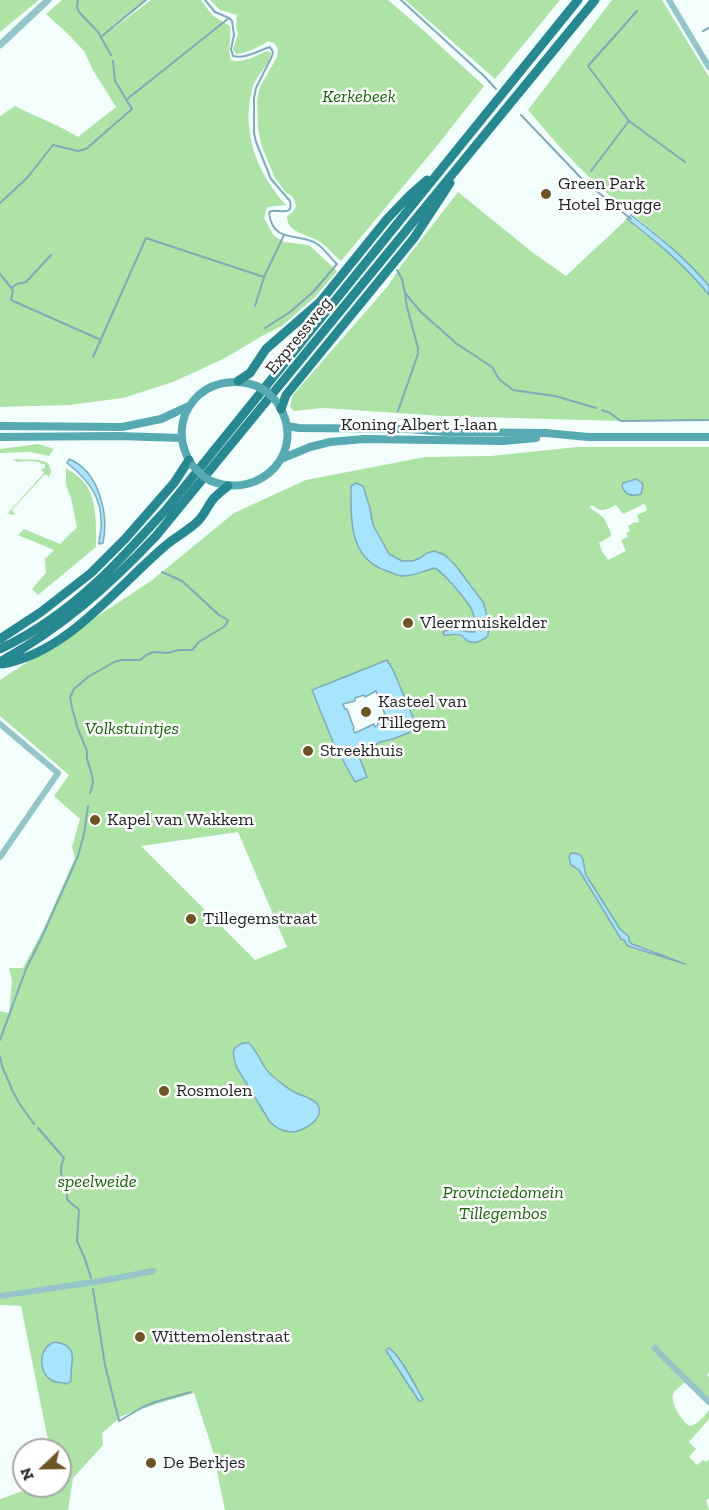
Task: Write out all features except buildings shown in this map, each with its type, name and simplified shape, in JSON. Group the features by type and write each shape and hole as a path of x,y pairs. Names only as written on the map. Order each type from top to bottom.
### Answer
{"highway":[{"name":"Expressweg","path":"0,649 32,632 75,601 99,580 165,511 578,0"},
{"name":"Expressweg","path":"0,663 79,610 105,588 156,536 595,0"},
{"path":"278,405 414,238 464,161"},
{"path":"238,381 250,373 266,349 320,302 387,219 444,165"},
{"path":"0,639 41,612 91,573 191,463"},
{"path":"0,663 26,659 74,628 112,597 165,546 200,520 213,499 228,486"}],"main road":[{"path":"191,463 182,438 183,422 189,406 205,390 226,381 238,381 257,386 267,392 278,405 286,426 287,438 280,459"},
{"path":"0,426 122,427 161,419 189,406"},
{"name":"Koning Albert I-laan","path":"286,426 561,435"},
{"name":"Koning Albert I-laan","path":"191,463 198,472 211,481 228,486 249,484 275,468 280,459 330,442 364,439 503,441 561,435 709,437"},
{"path":"0,436 182,438"}],"street":[{"path":"0,45 48,0"},
{"path":"669,0 709,67"},
{"path":"0,724 58,773 0,857"},
{"path":"0,1296 118,1279 153,1271"},
{"path":"656,1348 709,1402"}],"green space":[{"path":"0,0 39,0 0,32"},
{"path":"62,0 146,0 103,36 151,0 201,0 212,15 230,26 231,60 244,60 268,51 271,53 252,90 249,106 250,136 260,166 286,205 267,207 264,218 274,236 284,242 309,245 337,271 315,297 282,326 225,358 173,382 123,398 69,405 0,407 0,116 15,106 78,137 116,107 84,51 46,14"},
{"name":"Kerkebeek","path":"210,0 388,0 484,86 341,261 319,241 291,227 287,216 296,206 294,199 286,193 275,178 262,147 258,129 257,100 260,87 277,57 278,49 274,43 268,41 236,54 233,49 238,34 237,15 220,10"},
{"path":"405,0 560,0 495,79"},
{"path":"612,0 662,0 709,77 709,286 696,270 666,242 587,175 528,110"},
{"path":"458,192 532,252 566,276 627,219 670,254 709,295 709,420 621,421 442,416 323,408 294,411 290,407 293,395 388,286"},
{"path":"38,444 54,449 49,456 30,452 0,453 0,449"},
{"name":"Provinciedomein Tillegembos","path":"577,447 709,447 709,1373 707,1375 709,1377 709,1401 685,1382 674,1392 673,1401 683,1420 689,1426 698,1423 709,1410 709,1419 689,1442 696,1449 689,1457 697,1465 709,1459 709,1499 706,1500 709,1510 225,1510 212,1448 194,1393 122,1416 102,1433 103,1445 73,1478 72,1484 72,1438 48,1438 21,1306 0,1305 0,1011 9,1013 12,981 9,968 23,968 44,928 75,858 72,847 80,819 54,796 69,775 0,716 0,680 151,581 234,513 306,480 425,457 491,456","holes":["356,483 363,486 373,525 389,554 402,561 413,561 427,553 456,566 473,587 482,641 468,641 456,635 447,636 460,629 466,633 476,632 474,616 462,596 435,568 401,576 380,569 354,537 351,487","644,504 647,508 646,511 637,515 639,522 628,526 630,531 626,533 628,537 621,540 626,551 608,560 599,543 611,536 611,533 604,518 589,507 592,505 604,510 616,505 623,514","393,670 418,729 380,742 360,754 355,782 333,742 313,690","238,832 287,947 255,960 141,846","569,859 584,869 597,894 620,930 629,937 629,941 653,951 626,944 579,870 571,865","249,1043 273,1076 291,1091 314,1101 318,1107 317,1118 300,1131 291,1132 284,1131 271,1122 237,1068 234,1057 236,1046"]},
{"path":"13,459 46,462 51,472 49,477 45,474 12,510 15,514 12,515 8,513 44,473 41,469 45,468 45,464 40,462 17,462"},
{"path":"66,468 81,479 91,493 95,511 96,547 38,595 32,589 46,573 45,559 54,550 18,535 24,529 60,544 77,527 66,485"},
{"name":"Provinciedomein Tillegembos","path":"12,1495 12,1498 70,1498 68,1510 0,1510 0,1499"}],"water":[{"path":"631,215 691,267 709,286 709,295 670,254 627,219"},
{"path":"69,459 88,473 100,495 104,519 103,543 99,544 101,518 97,500 88,484 67,463"},
{"path":"636,479 643,486 641,494 629,494 623,489 623,483"},
{"path":"356,483 363,486 373,525 389,554 402,561 413,561 434,551 445,555 456,566 483,602 489,622 488,636 479,642 474,642 458,634 444,635 443,632 452,629 475,632 475,624 472,611 466,601 445,576 435,568 401,576 367,559 355,538 351,513 351,486"},
{"path":"387,660 418,729 380,742 360,754 367,777 355,782 333,742 312,690","holes":["376,691 388,720 355,733 343,704"]},
{"path":"573,853 582,858 586,875 632,944 685,964 628,946 621,939 579,870 571,865 569,857"},
{"path":"249,1043 274,1077 292,1091 317,1104 319,1114 312,1124 301,1130 290,1132 270,1122 237,1068 233,1052 236,1047"},
{"path":"55,1342 69,1347 71,1352 71,1381 67,1384 53,1381 44,1372 42,1366 45,1349"},
{"path":"389,1348 406,1370 423,1399 421,1401 387,1352"}],"waterway":[{"path":"78,0 79,12 98,32 111,55"},
{"path":"102,36 146,0"},
{"path":"205,0 215,12 232,21 233,56 247,56 270,47 273,52 256,88 254,133 271,179 290,201 291,206 288,211 271,211 269,213 272,223 281,234 317,244 337,264 313,292 290,312 265,328"},
{"name":"Kerkebeek","path":"401,0 496,89"},
{"path":"637,11 588,66 629,121 685,162"},
{"path":"126,100 229,18"},
{"path":"703,31 709,28"},
{"path":"0,203 27,178 53,145 78,151 86,149 132,109 115,81 113,61"},
{"name":"Kerkebeek","path":"521,115 583,180 631,219"},
{"path":"591,171 629,121"},
{"path":"255,306 264,277 284,235"},
{"path":"93,357 146,238 264,277"},
{"path":"11,288 26,282 51,255"},
{"path":"397,270 405,293 421,312 457,344 492,367 499,379 513,390 555,396 596,408"},
{"path":"0,274 13,290 11,300 101,340"},
{"path":"398,411 418,354 405,293"},
{"path":"602,410 621,421 709,420"},
{"path":"90,793 93,783 92,775 70,697 74,689 88,677 114,662 140,660 154,652 192,650 199,642 225,626 228,620 219,615 182,581 162,572"},
{"path":"0,1040 26,969 78,856 88,806"},
{"path":"0,1057 11,1087"},
{"path":"11,1088 34,1124"},
{"path":"38,1128 64,1158 61,1171 67,1199 79,1210 77,1241 91,1278"},
{"path":"93,1289 105,1365 119,1421 155,1402 191,1392"}],"place":[{"name":"Green Park Hotel Brugge","path":"546,194"},
{"name":"Vleermuiskelder","path":"408,623"},
{"name":"Kasteel van Tillegem","path":"366,712"},
{"name":"Streekhuis","path":"308,751"},
{"name":"Kapel van Wakkem","path":"95,820"},
{"name":"Tillegemstraat","path":"191,919"},
{"name":"Rosmolen","path":"164,1091"},
{"name":"Wittemolenstraat","path":"140,1337"},
{"name":"De Berkjes","path":"151,1463"}],"park label":[{"name":"Volkstuintjes","path":"132,729"},
{"name":"speelweide","path":"97,1182"}]}
